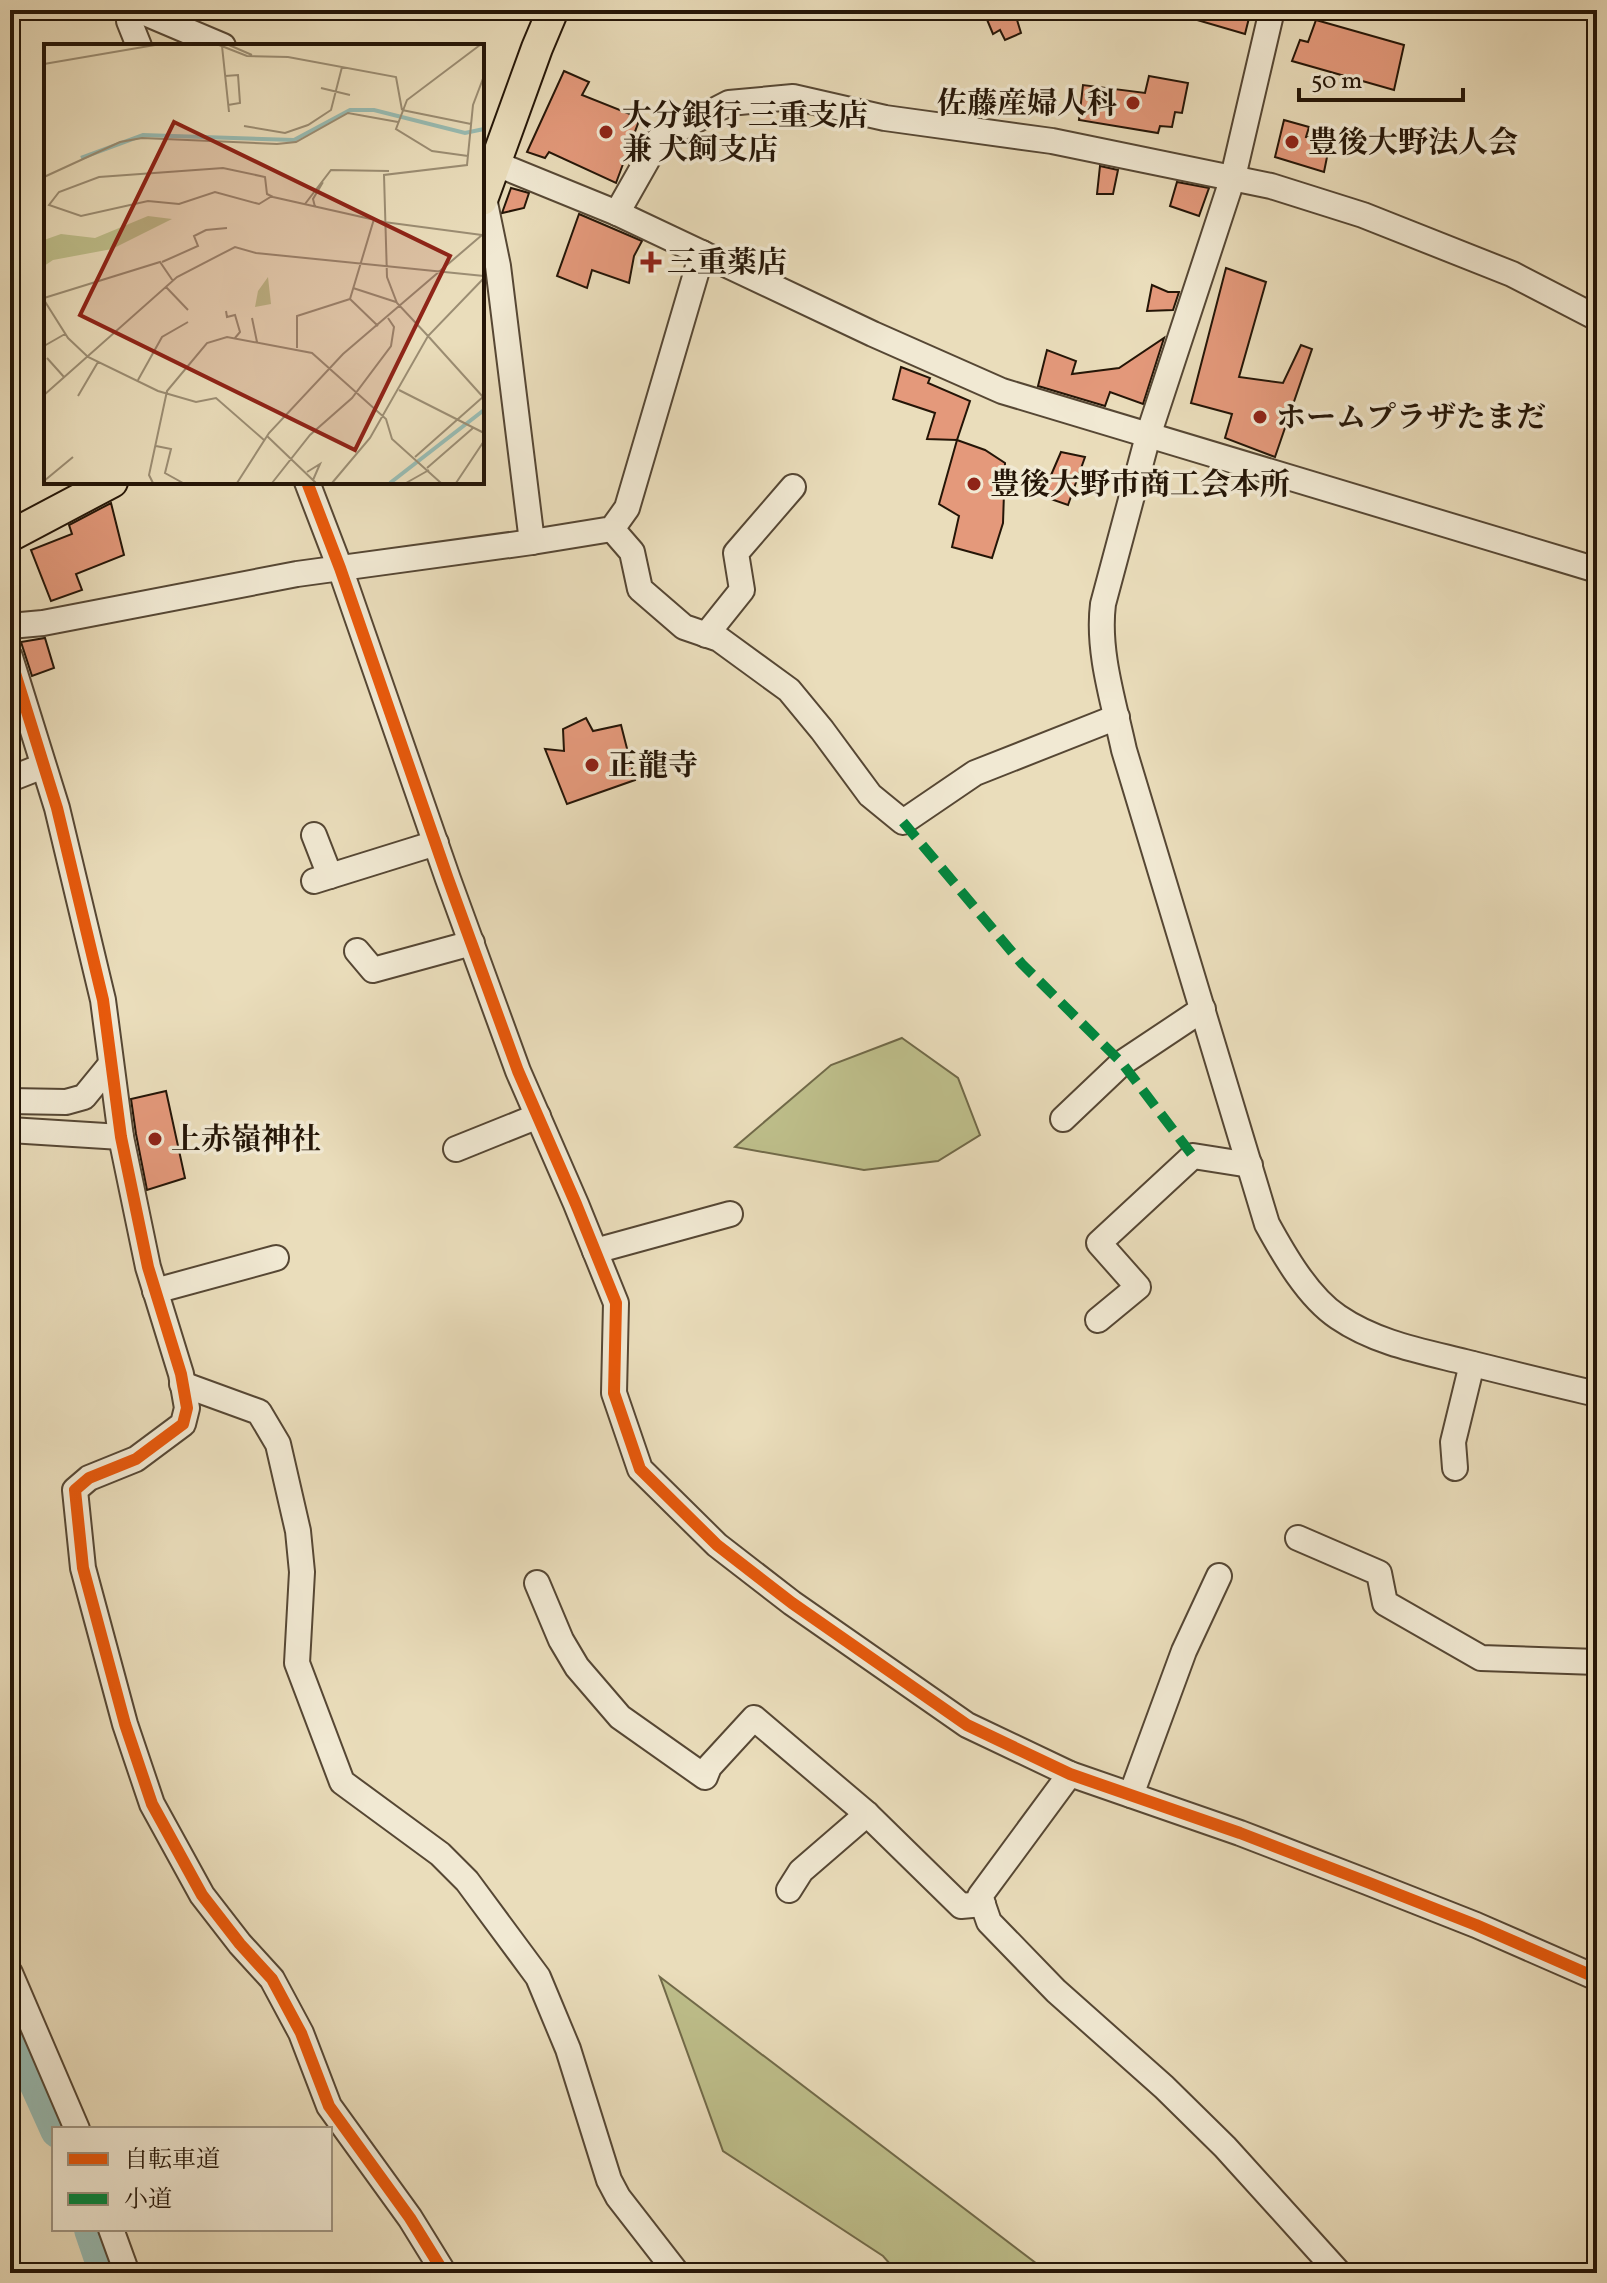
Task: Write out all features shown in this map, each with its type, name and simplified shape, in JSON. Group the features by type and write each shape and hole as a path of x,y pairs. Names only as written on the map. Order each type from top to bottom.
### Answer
{"main road":[{"path":"484,193 489,161 553,10"},
{"path":"10,536 108,484"}],"street":[{"path":"129,10 129,21 138,44"},
{"path":"138,10 218,44"},
{"path":"1272,10 1233,177 1148,436 1103,604 1100,627 1124,750 1267,1224 1286,1259 1335,1316 1373,1337 1597,1394"},
{"path":"617,213 659,139 729,103 793,97 885,118 1052,141 1271,186 1363,215 1512,274 1597,318"},
{"path":"489,161 617,213 1002,391 1597,570"},
{"path":"484,203 498,266 532,542"},
{"path":"10,626 43,623 297,574 612,529 627,508 702,253"},
{"path":"308,484 518,1071 616,1303 614,1393 640,1469 717,1545 792,1603 967,1725 1070,1774 1240,1833 1463,1919 1597,1978"},
{"path":"706,635 742,590 736,553 793,487"},
{"path":"612,529 632,552 640,589 684,627 719,639 789,690 870,795 903,822 975,773 1117,717"},
{"path":"10,657 57,808 103,1000 121,1137 145,1254 187,1408 183,1424 136,1459 89,1478 75,1490 83,1568 125,1724 152,1804 202,1895 272,1979 301,2033 329,2106 410,2218 444,2273"},
{"path":"10,779 43,766"},
{"path":"314,835 322,879 436,843"},
{"path":"357,951 373,970 472,943"},
{"path":"1063,1119 1122,1063 1203,1009"},
{"path":"10,1101 66,1102 84,1097 111,1064"},
{"path":"456,1149 538,1116"},
{"path":"10,1130 121,1137"},
{"path":"1098,1320 1138,1287 1099,1243 1193,1156 1250,1165"},
{"path":"595,1251 730,1214"},
{"path":"155,1291 276,1258"},
{"path":"1455,1468 1453,1442 1472,1364"},
{"path":"182,1384 259,1412 278,1444 298,1531 302,1572 297,1663 342,1782 440,1854 467,1881 538,1977 568,2049 609,2180 618,2197 677,2273"},
{"path":"1298,1538 1379,1573 1385,1603 1481,1658 1597,1662"},
{"path":"1131,1795 1184,1651 1219,1576"},
{"path":"537,1583 561,1640 577,1667 620,1717 705,1777 709,1767 754,1718 867,1814 961,1906 983,1904"},
{"path":"1070,1774 980,1896 989,1922 1056,1991 1225,2147 1339,2273"},
{"path":"789,1890 801,1871 867,1814"},
{"path":"10,1973 76,2127"},
{"path":"112,2231 127,2273"}],"green space":[{"path":"902,1038 958,1078 980,1135 938,1161 864,1170 735,1147 831,1065"},
{"path":"660,1977 1049,2273 898,2273 883,2256 723,2151"}],"building":[{"path":"983,10 1014,10 1021,33 1005,40 1000,30 993,34"},
{"path":"1180,10 1251,10 1245,34 1180,15"},
{"path":"1316,20 1404,45 1394,90 1292,61 1300,40 1308,42"},
{"path":"564,71 589,82 582,95 640,118 616,183 549,152 545,158 527,152"},
{"name":"佐藤産婦人科","path":"1149,76 1188,83 1182,113 1175,112 1172,127 1160,126 1158,133 1079,120 1083,85 1145,93"},
{"path":"1284,120 1309,127 1306,137 1330,142 1324,172 1275,157"},
{"path":"1100,166 1118,170 1113,194 1097,194"},
{"path":"1177,182 1209,188 1199,216 1170,206"},
{"path":"511,188 529,193 524,208 502,213"},
{"path":"579,214 642,241 634,256 629,283 592,270 587,288 557,276"},
{"path":"1226,268 1266,282 1239,377 1283,383 1301,345 1312,349 1275,457 1225,438 1232,414 1191,403"},
{"path":"1152,285 1168,292 1179,292 1173,310 1147,311"},
{"path":"1164,338 1143,404 1110,392 1105,406 1038,386 1047,350 1076,361 1072,374 1119,368"},
{"path":"901,367 930,378 928,383 970,401 957,440 927,439 935,413 893,399"},
{"name":"豊後大野市商工会本所","path":"957,440 985,450 1005,463 1003,523 992,558 952,547 959,516 939,504"},
{"path":"1061,452 1085,457 1068,505 1042,496"},
{"path":"111,503 124,555 76,574 82,590 51,601 31,550 72,534 69,525"},
{"path":"45,638 54,668 32,676 21,642"},
{"name":"正龍寺","path":"586,718 593,731 621,725 635,780 567,804 545,749 564,751 563,729"},
{"name":"上赤嶺神社","path":"166,1091 185,1178 147,1190 131,1099"}],"waterway":[{"path":"10,2018 59,2127"},
{"path":"95,2231 109,2273"}],"marked path":[{"path":"903,822 1022,964 1122,1063 1193,1156"}],"cycle path":[{"path":"308,484 518,1071 616,1303 614,1393 640,1469 717,1545 792,1603 967,1725 1070,1774 1240,1833 1367,1882 1597,1978"},
{"path":"10,657 57,808 103,1000 121,1137 148,1267 181,1374 187,1408 183,1424 136,1459 89,1478 75,1490 83,1568 125,1724 152,1804 202,1895 272,1979 301,2033 329,2106 410,2218 444,2273"}],"place":[{"name":"佐藤産婦人科","path":"1133,103"},
{"name":"大分銀行 三重支店 兼 犬飼支店","path":"606,132"},
{"name":"豊後大野法人会","path":"1292,142"},
{"name":"三重薬店","path":"651,262"},
{"name":"ホームプラザたまだ","path":"1260,417"},
{"name":"豊後大野市商工会本所","path":"974,484"},
{"name":"正龍寺","path":"592,765"},
{"name":"上赤嶺神社","path":"155,1139"}]}
